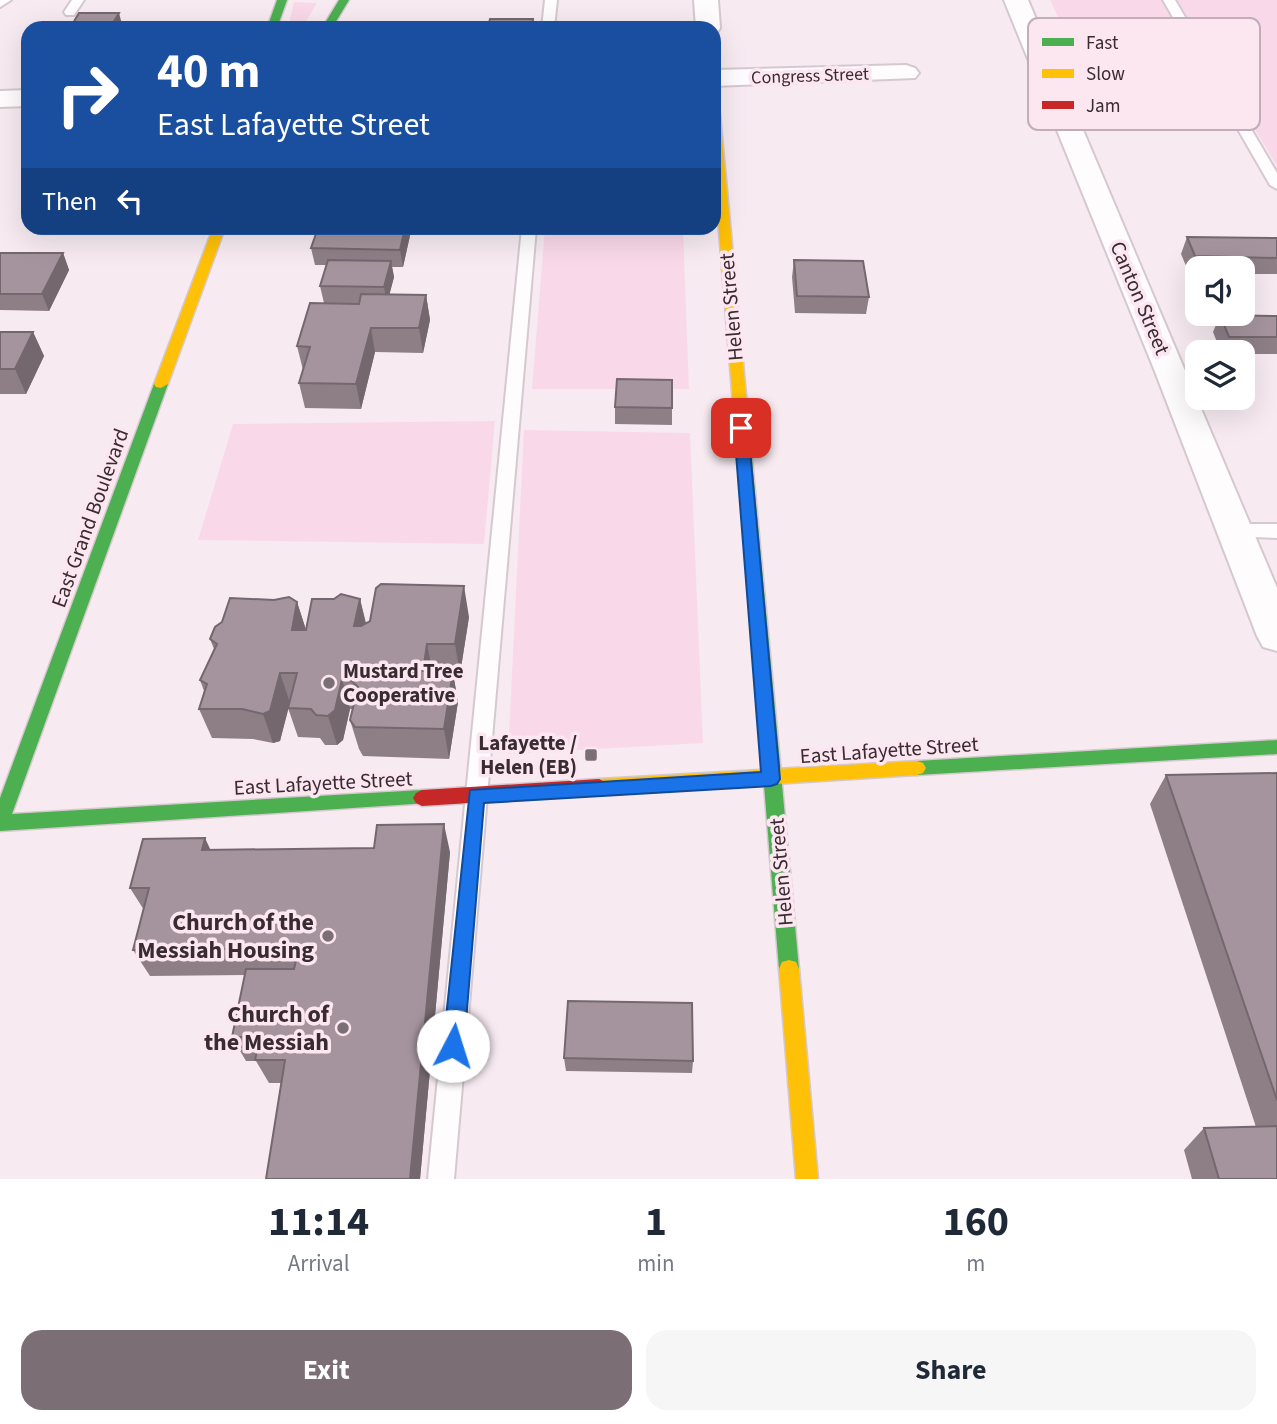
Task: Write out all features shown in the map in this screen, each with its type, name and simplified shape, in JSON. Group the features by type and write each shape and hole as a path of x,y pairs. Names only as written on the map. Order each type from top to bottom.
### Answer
{"street":[{"path":"274,21 282,0"},
{"path":"331,21 344,0"},
{"path":"706,0 708,21"},
{"name":"Canton Street","path":"1016,0 1028,29"},
{"name":"Congress Street","path":"721,78 906,73"},
{"path":"0,99 21,99"},
{"name":"Canton Street","path":"1069,130 1277,636"},
{"name":"Helen Street","path":"721,187 807,1179"},
{"name":"East Grand Boulevard","path":"0,823 216,235"},
{"name":"East Lafayette Street","path":"0,823 1277,747"}],"lane":[{"path":"0,3 5,0"},
{"path":"70,12 78,0"},
{"path":"549,21 551,0"},
{"path":"1169,0 1180,18"},
{"path":"1245,130 1277,185"},
{"path":"441,1179 528,235"},
{"path":"1234,531 1277,531"}],"shaded area":[{"path":"1050,0 1161,0 1172,18 1058,18"},
{"path":"1177,0 1277,0 1277,166 1255,130 1260,130 1260,18 1188,18"},
{"path":"294,2 317,3 306,21 290,21"},
{"path":"544,235 683,235 689,389 532,389"},
{"path":"495,421 484,544 198,540 233,424"},
{"path":"524,430 690,433 703,743 508,754"}],"building":[{"path":"79,13 119,13 114,21 74,21"},
{"path":"490,19 533,19 533,21"},
{"path":"316,235 403,235 400,250 311,248"},
{"path":"1187,237 1277,238 1277,258 1195,256"},
{"path":"0,253 63,253 42,294 0,294"},
{"path":"328,260 391,261 384,287 320,286"},
{"path":"794,260 863,261 869,297 797,296"},
{"path":"361,294 426,295 419,328 371,328 356,384 299,383 310,347 297,346 310,303 359,304"},
{"path":"1255,316 1277,316 1277,337 1229,337 1224,326 1255,326"},
{"path":"0,332 33,332 15,369 0,369"},
{"path":"617,379 672,380 672,408 615,407"},
{"name":"Mustard Tree Cooperative","path":"381,584 464,586 455,644 427,644 423,671 453,672 444,729 355,727 350,720 358,687 351,680 342,679 335,710 328,716 316,715 311,709 288,708 297,673 280,673 270,711 263,714 242,709 199,709 207,684 200,680 217,644 210,639 215,627 222,622 230,598 274,600 289,597 297,602 292,630 306,630 312,599 334,599 341,594 360,599 354,626 361,626 370,621 376,588"},
{"path":"1277,773 1277,1100 1166,775"},
{"name":"Church of the Messiah","path":"444,824 410,1179 266,1179 285,1060 255,1060 260,1037 232,1037 246,969 294,969 299,948 133,950 149,888 130,888 143,839 205,838 202,850 374,848 377,825"},
{"path":"568,1001 692,1003 693,1061 564,1058"},
{"path":"1277,1126 1277,1179 1219,1179 1204,1128"}],"traffic: fast":[{"path":"274,21 282,0"},
{"path":"331,21 344,0"},
{"path":"0,822 161,384"},
{"path":"741,416 789,969"},
{"path":"917,768 1277,747"},
{"path":"0,823 422,798"}],"traffic: slow":[{"path":"721,186 741,416"},
{"path":"161,384 216,235"},
{"path":"599,787 917,768"},
{"path":"789,969 807,1179"}],"traffic: jam":[{"path":"422,798 599,787"}],"place":[{"name":"Mustard Tree Cooperative","path":"329,683"},
{"name":"Lafayette / Helen (EB)","path":"591,755"},
{"name":"Church of the Messiah Housing","path":"328,936"},
{"name":"Church of the Messiah","path":"343,1028"}],"route":[{"path":"453,1046 476,796 771,779 741,428"}]}
